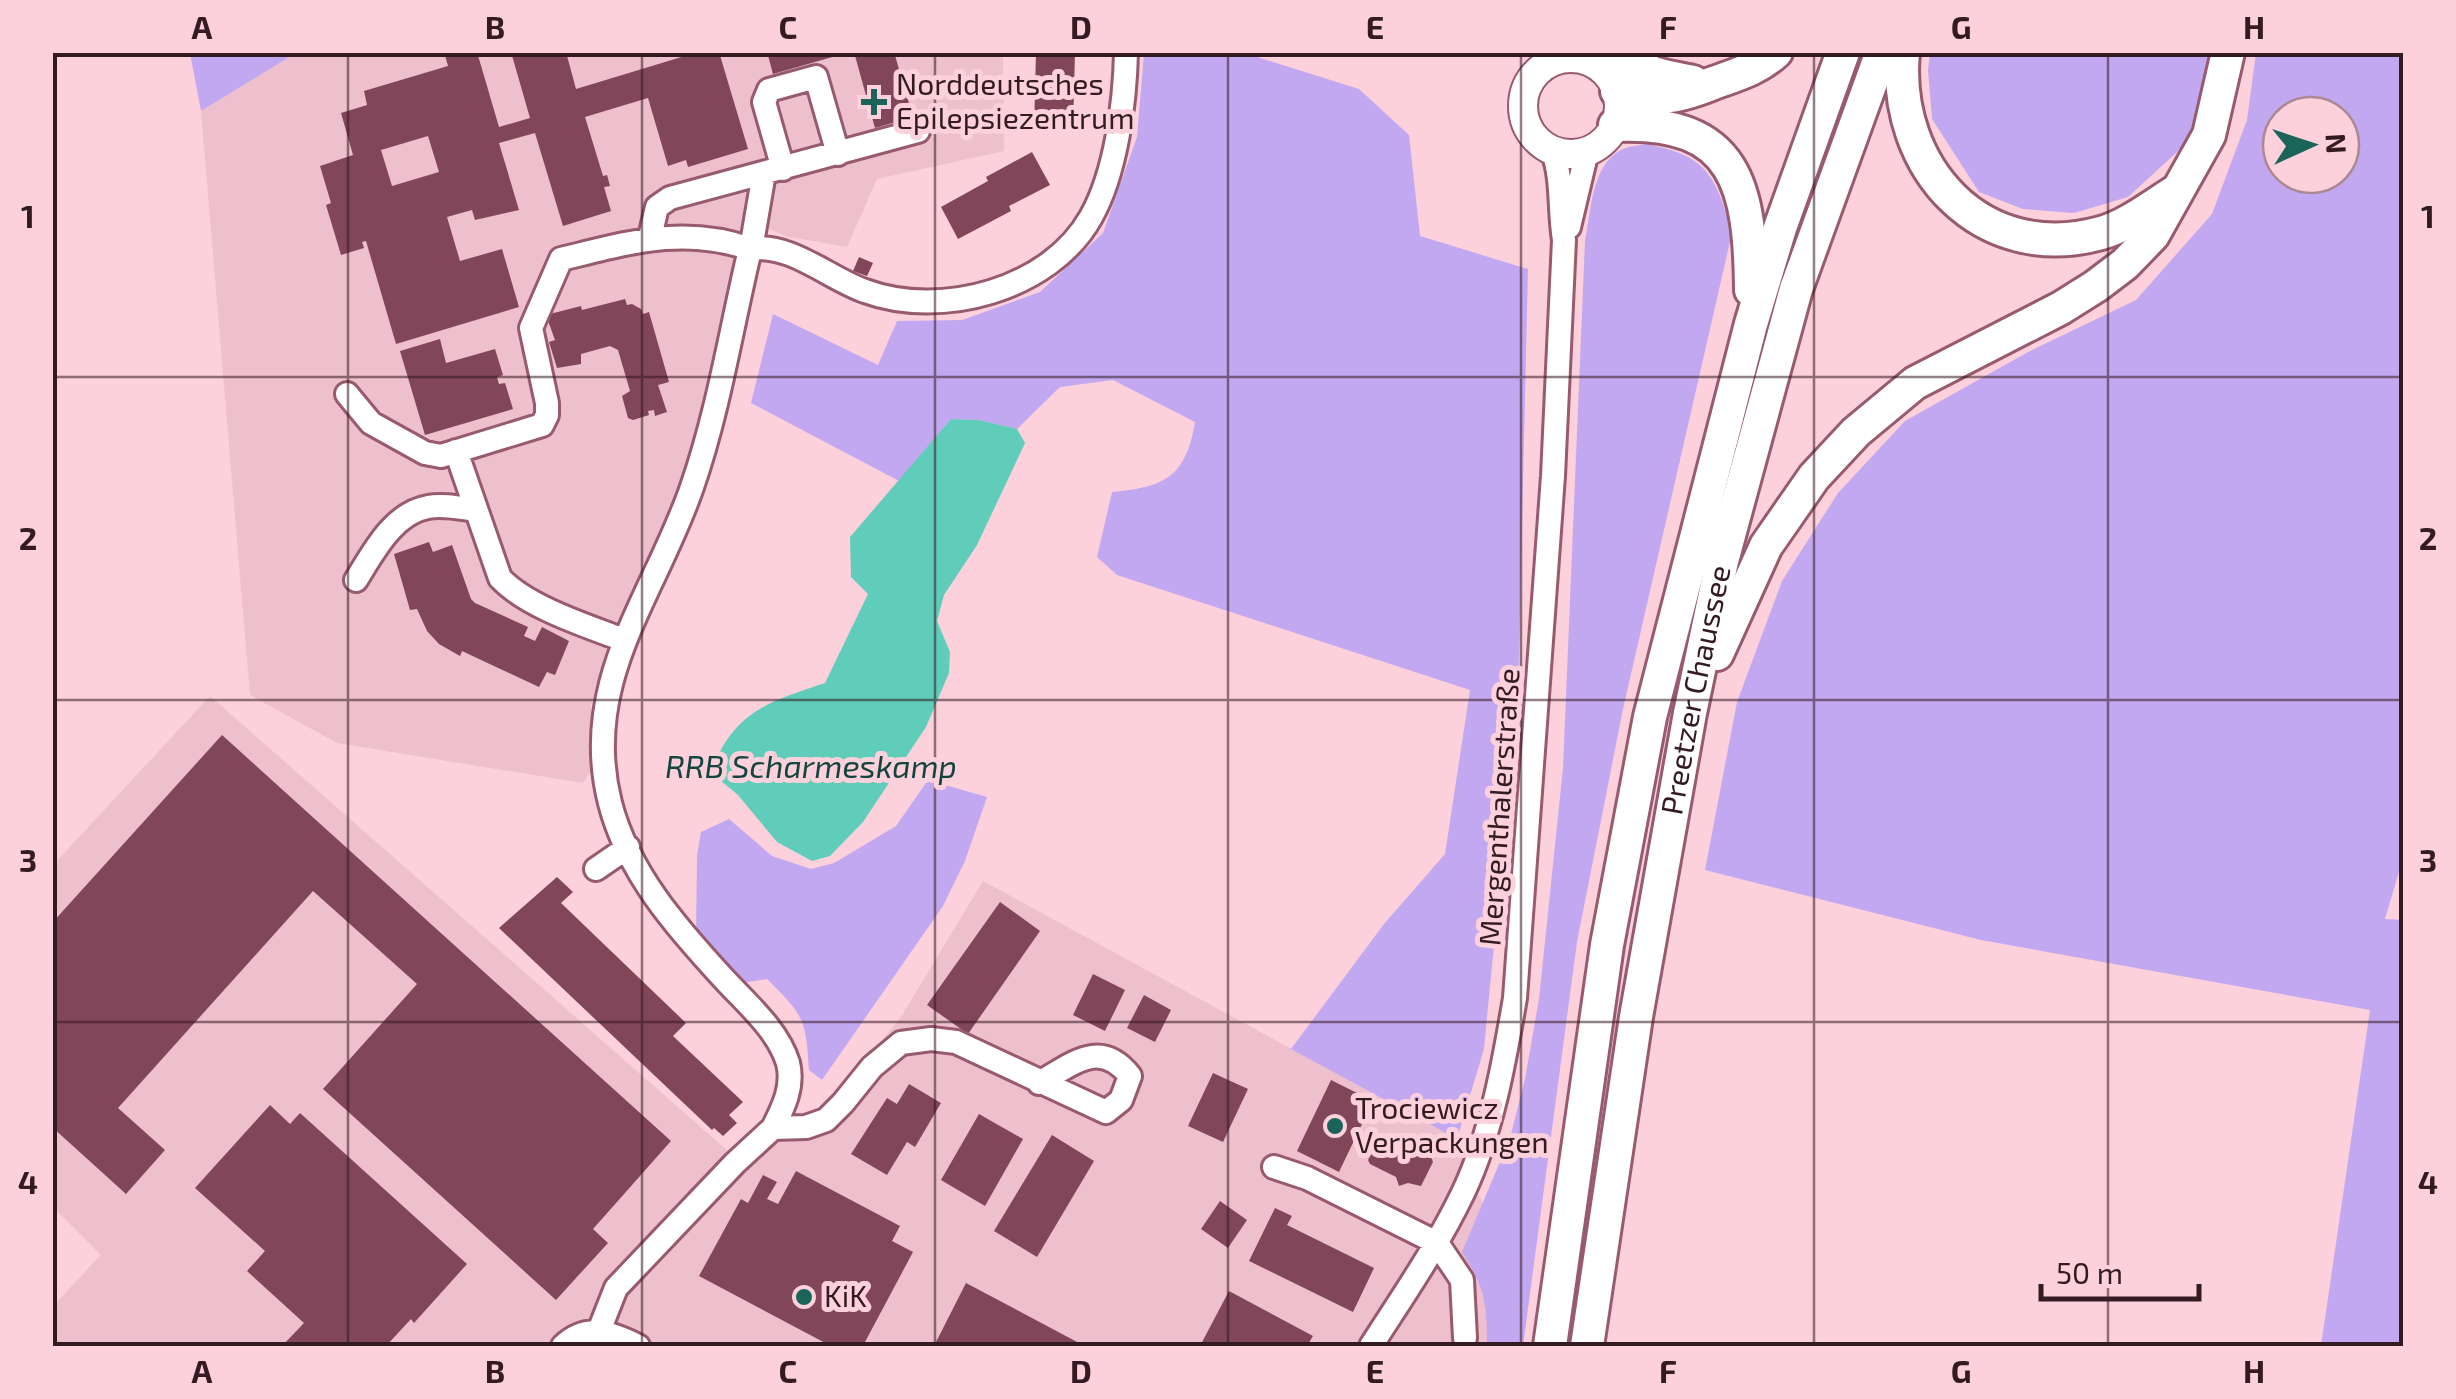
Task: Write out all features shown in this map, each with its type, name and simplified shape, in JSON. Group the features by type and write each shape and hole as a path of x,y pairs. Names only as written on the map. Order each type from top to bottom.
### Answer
{"highway":[{"path":"1617,91 1667,98 1697,92 1742,75 1776,52"},
{"name":"Preetzer Chaussee","path":"1550,1346 1607,945 1646,736 1751,324 1796,179 1843,52"},
{"name":"Preetzer Chaussee","path":"1588,1346 1636,1018 1690,713 1722,560 1796,289 1882,52"},
{"path":"1903,52 1904,102 1913,138 1927,170 1948,196 1990,224 2041,238 2080,238 2104,232 2179,189"},
{"path":"1690,713 1766,546 1837,450 1915,384 2061,308 2125,264 2153,235 2209,135 2228,52"},
{"path":"1601,56 1655,76 1707,86"},
{"path":"1615,126 1680,130 1705,144 1734,174 1748,216 1751,324"}],"main road":[{"path":"1559,56 1601,56 1617,91 1615,126 1606,139 1587,151 1553,152 1533,135 1525,122 1523,106 1532,76 1559,56"}],"street":[{"path":"346,394 372,423 426,453 442,456 542,425 548,415 531,328 561,260 650,237 704,237 751,250 774,250 865,291 907,300 962,298 1032,274 1066,248 1090,218 1118,128 1126,52"},
{"path":"599,1331 616,1288 773,1128 787,1098 790,1078 780,1047 765,1023 670,921 628,847 610,806 602,741 604,710 624,640 672,540 719,396 773,171 764,102 769,90 816,77 838,154"},
{"path":"650,237 657,207 670,198 918,132"},
{"name":"Mergenthalerstraße","path":"1371,1346 1437,1243 1465,1189 1503,1069 1515,998 1550,515 1564,240 1587,151"},
{"name":"Mergenthalerstraße","path":"1553,152 1559,174 1564,240"},
{"path":"456,451 500,578 510,589 624,640"},
{"path":"356,580 390,530 412,513 428,507 476,510"},
{"path":"596,869 628,847"},
{"path":"773,1128 806,1127 826,1120 900,1043 930,1038 956,1042 1038,1083"},
{"path":"1274,1167 1307,1178 1437,1243 1462,1280 1465,1338"},
{"path":"563,1346 585,1332 599,1331 638,1346"}],"shaded area":[{"path":"190,52 296,53 201,111"},
{"path":"296,53 1003,53 1004,151 877,179 847,247 785,236 745,217 704,419 670,513 605,655 591,705 593,768 583,783 337,743 250,695 201,111"},
{"path":"1144,53 1257,53 1257,57 1359,89 1409,135 1420,236 1528,269 1518,697 1484,1049 1457,1139 1291,1049 1384,924 1445,854 1470,690 1117,575 1097,557 1112,492 1146,487 1170,476 1186,455 1195,422 1113,380 1060,387 1017,429 979,420 951,419 899,481 751,403 773,314 878,365 897,321 962,320 1040,292 1103,233 1137,137"},
{"path":"1930,53 2209,53 2188,142 2128,197 2074,213 2023,209 1979,192 1932,119"},
{"path":"2256,53 2403,53 2404,855 2385,919 2404,920 2403,1346 2321,1346 2370,1010 1981,940 1705,870 1737,702 1782,581 1838,493 1905,421 2028,352 2136,300 2212,214 2247,120"},
{"path":"1646,144 1683,155 1706,171 1732,233 1623,709 1577,942 1523,1346 1487,1346 1483,1297 1462,1252 1510,1138 1539,999 1563,768 1585,241 1594,191 1604,167 1621,150"},
{"path":"210,696 745,1166 827,1106 901,1017 983,881 1457,1139 1503,1255 1514,1346 53,1346 52,1307 101,1255 53,1207 53,865"},
{"path":"928,780 987,797 965,861 943,906 822,1080 809,1070 804,1028 788,1001 767,979 741,983 696,936 701,832 729,819 772,856 811,869 834,863 896,826"}],"water":[{"name":"RRB Scharmeskamp","path":"951,419 979,420 1017,429 1025,443 977,545 944,595 937,621 950,652 949,673 926,727 863,822 830,856 812,861 777,842 738,795 720,780 714,764 723,745 746,719 773,702 825,683 868,594 851,577 850,537"}],"building":[{"path":"444,52 477,52 499,127 530,118 511,52 566,52 576,89 698,52 719,52 748,149 688,167 686,160 668,166 648,98 585,117 603,176 607,175 610,186 604,187 611,211 563,226 535,133 499,143 519,210 475,220 472,210 447,217 460,261 502,249 519,307 396,344 366,241 362,242 364,248 341,255 326,205 331,203 320,166 353,155 341,113 367,105 364,91 448,66","holes":["428,136 439,172 392,186 381,150"]},
{"path":"767,52 843,52 843,54 773,74"},
{"path":"854,52 894,52 913,117 875,128"},
{"path":"1036,52 1075,52 1073,131 1034,130"},
{"path":"1032,152 1050,185 958,239 941,207"},
{"path":"859,257 873,263 867,276 853,271"},
{"path":"625,299 627,305 641,309 643,314 649,312 669,382 658,385 667,412 655,416 654,410 648,411 649,415 633,420 628,418 622,396 630,391 618,350 610,346 581,354 581,364 557,368 549,342 555,340 546,315"},
{"path":"440,339 446,363 495,349 503,375 497,377 499,384 505,383 513,409 425,435 400,351"},
{"path":"429,542 433,552 452,545 475,603 528,627 524,636 535,641 542,627 569,641 555,675 547,672 539,687 439,644 427,631 417,609 410,610 394,554"},
{"path":"222,735 671,1141 593,1229 608,1243 556,1300 323,1089 417,984 313,891 118,1108 165,1150 126,1194 52,1127 52,923"},
{"path":"557,877 573,892 561,903 686,1023 673,1036 743,1102 729,1115 737,1123 723,1136 712,1130 499,928"},
{"path":"1000,902 1040,931 968,1034 927,1005"},
{"path":"1093,974 1125,990 1105,1031 1073,1015"},
{"path":"1144,995 1171,1010 1155,1042 1127,1028"},
{"path":"1213,1073 1248,1089 1223,1142 1188,1126"},
{"name":"Trociewicz Verpackungen","path":"1331,1080 1373,1101 1339,1172 1297,1151"},
{"path":"909,1084 941,1103 915,1147 907,1142 887,1175 851,1154 887,1098 897,1104"},
{"path":"270,1105 290,1124 300,1113 467,1264 414,1323 411,1319 386,1346 282,1346 304,1323 247,1271 265,1251 195,1188"},
{"path":"979,1114 1023,1139 985,1206 941,1180"},
{"path":"1384,1134 1431,1157 1433,1162 1421,1186 1399,1186 1396,1177 1370,1164 1368,1160"},
{"path":"1052,1135 1094,1161 1037,1257 994,1231"},
{"path":"796,1171 900,1226 892,1241 913,1252 865,1342 875,1346 831,1346 699,1276 741,1199 748,1203 763,1175 777,1182 767,1199 778,1204"},
{"path":"1220,1201 1247,1220 1228,1248 1201,1229"},
{"path":"1275,1208 1292,1216 1287,1225 1374,1268 1353,1312 1249,1261"},
{"path":"966,1283 1079,1343 934,1346"},
{"path":"1229,1291 1313,1336 1307,1346 1200,1346"}],"place":[{"name":"Norddeutsches Epilepsiezentrum","path":"874,102"},
{"name":"Trociewicz Verpackungen","path":"1335,1126"},
{"name":"KiK","path":"804,1297"}]}
